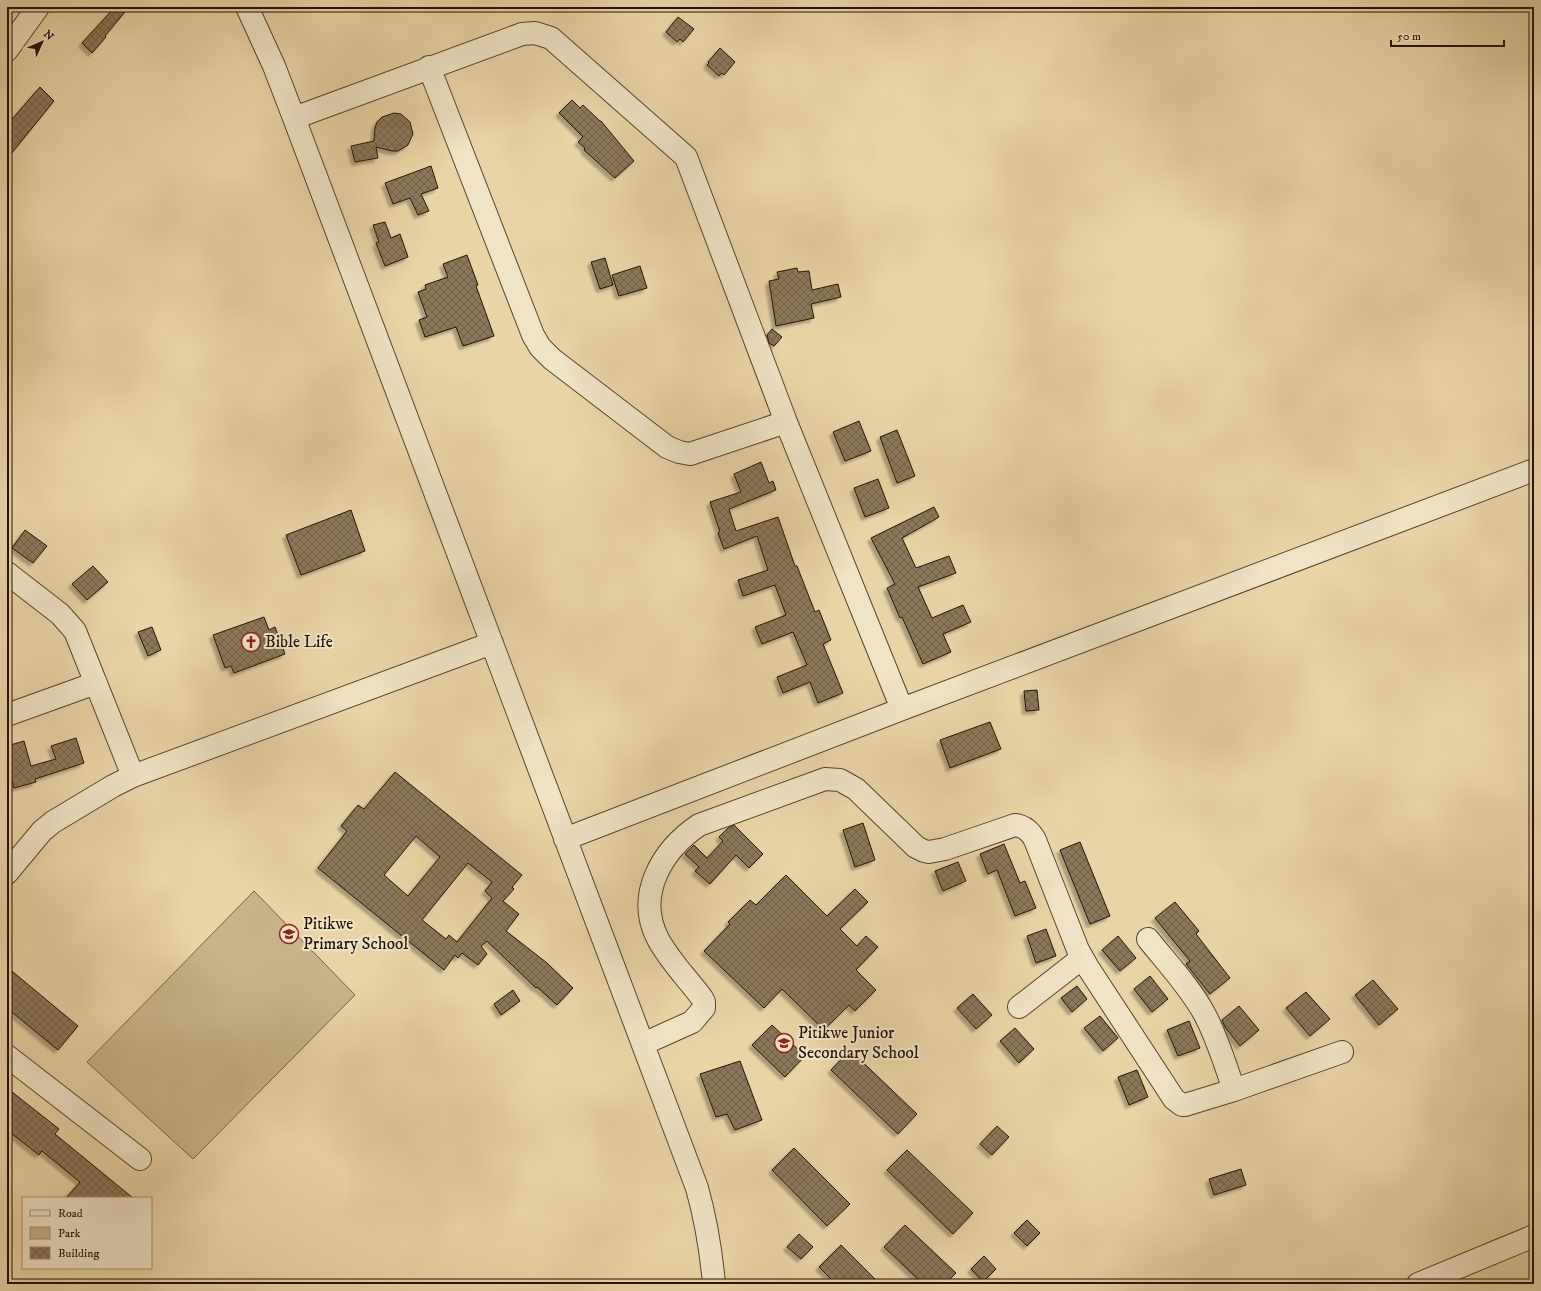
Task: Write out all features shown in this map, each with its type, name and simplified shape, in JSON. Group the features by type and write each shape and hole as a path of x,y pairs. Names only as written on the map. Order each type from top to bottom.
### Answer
{"street":[{"path":"7,50 38,7"},
{"path":"247,7 274,66 294,118 697,1188 705,1214 711,1250 714,1284"},
{"path":"294,118 522,34 535,33 551,38 686,157 786,422 902,709"},
{"path":"429,67 533,335 540,347 552,359 667,447 679,452 690,454 786,422"},
{"path":"565,839 902,709 1534,470"},
{"path":"7,572 67,621 75,631 133,776"},
{"path":"7,873 42,831 53,822 113,786 133,776 492,643"},
{"path":"7,715 96,683"},
{"path":"643,1044 692,1022 704,1008 702,998 663,948 653,926 650,912 650,896 658,870 667,854 681,839 698,825 825,779 840,780 856,789 916,846 924,851 929,852 945,849 1015,825 1026,829 1035,840 1082,958 1178,1103 1186,1105 1234,1090 1342,1052"},
{"path":"1148,939 1189,991 1204,1013 1234,1090"},
{"path":"1019,1007 1082,958"},
{"path":"7,1056 140,1159"},
{"path":"1418,1284 1451,1278 1534,1236"}],"green space":[{"path":"254,891 355,995 193,1159 87,1062"}],"building":[{"path":"115,7 129,7 92,53 82,43"},
{"path":"678,17 694,29 683,42 680,39 677,42 666,32"},
{"path":"720,48 735,62 724,75 722,73 719,76 707,65"},
{"path":"40,87 54,101 7,159 7,125"},
{"path":"572,100 580,108 583,105 601,121 634,161 615,178 584,150 585,148 578,142 583,137 559,113"},
{"path":"394,113 401,114 410,122 413,134 408,145 398,151 376,147 378,158 355,162 351,146 374,141 377,122 382,117"},
{"path":"431,166 438,188 421,194 429,211 418,215 410,198 393,204 385,183"},
{"path":"385,222 391,238 400,234 408,257 385,266 376,243 379,242 373,225"},
{"path":"467,255 478,285 476,286 494,336 463,346 456,327 425,337 419,320 427,317 418,292 426,289 425,285 448,277 443,264"},
{"path":"605,258 613,285 600,289 591,262"},
{"path":"640,266 647,288 619,296 612,275"},
{"path":"797,268 798,272 809,271 812,290 838,284 841,297 811,304 814,318 776,326 769,281 779,279 777,272"},
{"path":"772,329 782,337 774,346 769,343 767,335"},
{"path":"859,421 871,451 845,461 833,432"},
{"path":"897,430 915,476 897,483 880,437"},
{"path":"761,462 769,483 773,481 776,490 729,509 736,531 778,517 795,566 797,566 815,612 819,610 831,640 823,644 843,693 818,703 810,682 783,693 777,677 807,665 793,632 762,644 755,627 786,615 775,585 743,596 738,580 768,570 757,536 724,549 710,502 741,492 734,474"},
{"path":"878,479 889,508 865,517 854,488"},
{"path":"934,507 939,517 902,538 916,568 949,556 956,573 918,587 932,618 963,605 971,622 943,634 951,652 923,664 887,588 895,584 871,538"},
{"path":"351,510 365,551 301,575 286,535"},
{"path":"25,530 47,546 33,563 12,548"},
{"path":"93,566 108,582 87,600 72,584"},
{"path":"264,617 269,630 275,627 285,654 234,673 231,666 225,668 213,635"},
{"path":"152,627 161,650 148,656 138,632"},
{"path":"1037,690 1039,710 1026,711 1024,691"},
{"path":"990,722 1001,749 950,768 940,740"},
{"path":"76,738 84,763 35,779 36,782 14,788 11,779 7,781 7,746 24,741 31,766 56,759 51,746"},
{"path":"395,772 522,875 512,887 514,889 503,901 519,914 506,931 547,963 573,988 557,1005 537,987 536,988 487,941 481,946 487,954 478,965 462,953 458,958 455,955 444,970 318,868 347,831 341,826 358,805 364,809","holes":["416,836 440,857 408,896 384,875","468,863 492,882 485,891 492,898 457,942 449,935 446,939 422,920"]},
{"path":"863,823 875,860 855,867 843,830"},
{"path":"734,825 763,854 749,868 736,855 710,884 695,871 699,867 685,854 694,845 707,858 723,841 719,837 728,828"},
{"path":"1080,842 1110,916 1090,924 1060,850"},
{"path":"1004,844 1020,883 1025,881 1036,908 1015,916 997,870 988,874 980,854"},
{"path":"958,862 966,881 943,891 935,871"},
{"path":"786,875 827,916 855,889 868,902 840,929 857,946 866,936 878,947 856,970 876,990 855,1011 849,1005 824,1030 782,989 764,1008 704,951 730,924 728,922 750,900 756,905"},
{"path":"1175,902 1199,931 1196,934 1230,978 1210,994 1186,964 1190,961 1155,918"},
{"path":"1046,929 1056,956 1036,963 1027,936"},
{"path":"1118,936 1136,958 1120,971 1102,950"},
{"path":"7,967 78,1026 58,1050 7,1008"},
{"path":"1150,976 1168,999 1152,1012 1134,989"},
{"path":"1373,980 1398,1009 1379,1025 1355,995"},
{"path":"1077,986 1087,999 1072,1012 1061,998"},
{"path":"513,990 520,1001 501,1015 494,1004"},
{"path":"1306,992 1330,1019 1310,1036 1286,1008"},
{"path":"973,994 992,1015 976,1029 957,1008"},
{"path":"1239,1006 1259,1030 1240,1046 1225,1027 1222,1020"},
{"path":"1100,1016 1118,1038 1103,1051 1084,1028"},
{"path":"1189,1021 1200,1048 1178,1056 1167,1030"},
{"path":"772,1025 805,1056 785,1077 752,1045"},
{"path":"1015,1028 1034,1049 1019,1063 1000,1041"},
{"path":"850,1050 917,1114 898,1134 831,1070"},
{"path":"740,1061 762,1120 735,1130 727,1114 716,1117 700,1074"},
{"path":"1137,1070 1148,1097 1129,1105 1118,1077"},
{"path":"7,1088 59,1129 55,1134 132,1197 67,1197 80,1182 42,1151 39,1155 7,1130"},
{"path":"997,1126 1009,1137 992,1155 980,1144"},
{"path":"794,1148 850,1204 827,1226 772,1170"},
{"path":"907,1150 973,1213 953,1234 887,1170"},
{"path":"1241,1169 1246,1185 1214,1195 1209,1179"},
{"path":"1027,1220 1040,1233 1027,1246 1014,1233"},
{"path":"905,1225 956,1273 945,1284 923,1284 884,1247"},
{"path":"799,1234 813,1247 801,1259 787,1247"},
{"path":"841,1245 880,1284 836,1284 819,1267"},
{"path":"984,1256 996,1269 983,1282 971,1269"}],"place":[{"name":"Bible Life","path":"251,642"},
{"name":"Pitikwe Primary School","path":"289,934"},
{"name":"Pitikwe Junior Secondary School","path":"784,1043"}]}
